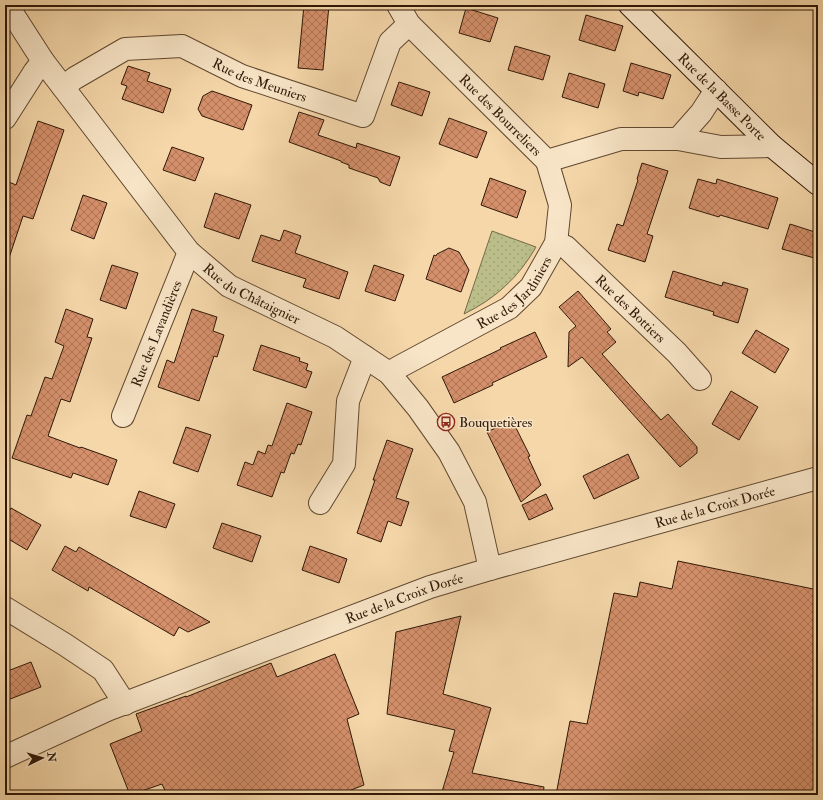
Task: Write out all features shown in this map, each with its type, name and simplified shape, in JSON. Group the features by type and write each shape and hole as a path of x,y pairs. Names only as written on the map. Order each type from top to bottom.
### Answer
{"street":[{"name":"Rue du Châtaignier","path":"7,5 43,61 188,252 230,286 335,337 389,373 418,408 449,452 475,502 490,569"},
{"name":"Rue des Bourreliers","path":"398,5 409,24 547,160 621,139 678,139 722,147 772,146"},
{"name":"Rue de la Basse Porte","path":"630,5 772,146 818,184"},
{"name":"Rue des Meuniers","path":"63,87 75,78 125,49 182,46 242,76 364,116 390,42 409,24"},
{"path":"10,110 35,70 43,61"},
{"path":"678,139 701,113 716,90"},
{"name":"Rue des Jardiniers","path":"389,373 509,308 531,287 556,243 560,205 547,160"},
{"name":"Rue des Bottiers","path":"556,243 566,246 677,353 700,379"},
{"name":"Rue des Lavandières","path":"123,416 188,252"},
{"path":"320,503 344,464 348,401 365,357"},
{"name":"Rue de la Croix Dorée","path":"5,757 107,710 430,587 818,478"},
{"path":"5,608 103,670 125,704"}],"green space":[{"path":"492,231 536,247 522,268 505,286 486,301 464,314"}],"building":[{"path":"304,5 329,5 323,70 298,68"},
{"path":"466,8 498,18 490,42 459,33"},
{"path":"586,15 623,26 615,51 579,40"},
{"path":"515,46 550,56 543,80 508,70"},
{"path":"631,63 671,75 663,99 639,92 638,96 623,91"},
{"path":"128,66 150,73 147,81 171,89 163,113 122,99 127,86 121,84"},
{"path":"569,73 605,84 598,108 562,97"},
{"path":"399,82 430,92 422,116 391,105"},
{"path":"212,91 252,105 243,130 202,116 198,109 203,96"},
{"path":"299,112 324,120 318,135 356,148 357,143 400,157 390,186 380,182 378,178 349,168 349,165 341,161 289,142"},
{"path":"449,118 487,132 477,158 439,144"},
{"path":"38,121 64,130 33,219 23,216 8,261 5,261 5,192 9,182 16,185"},
{"path":"172,147 204,158 195,181 163,170"},
{"path":"642,163 668,171 647,234 653,236 645,262 608,250 617,224 623,226"},
{"path":"490,178 526,191 517,218 481,205"},
{"path":"698,179 716,184 717,179 778,198 768,229 689,208"},
{"path":"215,193 251,205 239,239 204,227"},
{"path":"83,195 107,203 94,239 71,230"},
{"path":"790,224 818,233 818,259 782,249"},
{"path":"284,230 301,236 295,253 348,272 339,299 303,287 306,279 252,261 261,235 280,241"},
{"path":"449,248 459,252 469,270 461,292 426,279 434,255 436,256"},
{"path":"112,265 138,273 126,309 100,300"},
{"path":"374,265 404,275 395,301 365,291"},
{"path":"673,271 722,286 723,282 748,289 738,323 713,315 714,312 665,297"},
{"path":"578,291 611,329 607,332 616,342 602,354 661,420 668,414 697,447 697,453 680,467 582,357 568,367 569,332 576,326 559,307"},
{"path":"66,309 93,319 87,337 92,338 70,402 61,399 48,436 117,460 108,485 73,473 71,478 12,458 27,415 31,416 45,377 52,379 64,346 55,342"},
{"path":"192,309 217,317 213,331 224,335 217,357 214,356 199,401 158,387 167,360 174,363"},
{"path":"756,330 789,349 775,373 742,353"},
{"path":"535,332 547,357 454,403 442,377"},
{"path":"261,345 300,358 299,361 308,364 306,370 312,372 306,388 253,370"},
{"path":"731,391 758,407 739,440 712,424"},
{"path":"287,403 312,412 301,445 298,444 294,454 291,453 284,473 281,472 272,497 237,485 245,462 253,465 258,451 265,454 268,445 272,446"},
{"path":"512,420 530,456 528,457 541,485 521,502 487,432"},
{"path":"186,427 211,435 198,472 173,463"},
{"path":"387,440 413,449 396,498 409,502 401,526 388,521 381,542 357,533"},
{"path":"628,454 639,478 594,499 583,476"},
{"path":"139,491 175,504 166,528 130,516"},
{"path":"546,494 553,509 529,520 522,505"},
{"path":"11,508 41,525 27,550 5,537 5,518"},
{"path":"222,523 261,536 252,562 213,548"},
{"path":"65,546 76,552 79,547 210,622 188,632 179,627 174,636 89,587 88,591 52,570"},
{"path":"310,546 347,559 339,583 302,570"},
{"path":"678,561 818,590 818,795 556,795 570,721 587,724 614,593 637,597 640,582 672,589"},
{"path":"461,616 443,694 491,708 472,773 544,787 543,795 441,795 454,752 449,751 455,730 387,714 396,632"},
{"path":"335,654 359,714 347,719 364,785 338,795 167,795 162,784 130,795 110,744 142,731 136,714 186,697 271,663 277,677"},
{"path":"31,662 41,687 5,701 5,672"}],"place":[{"name":"Bouquetières","path":"446,422"}]}
